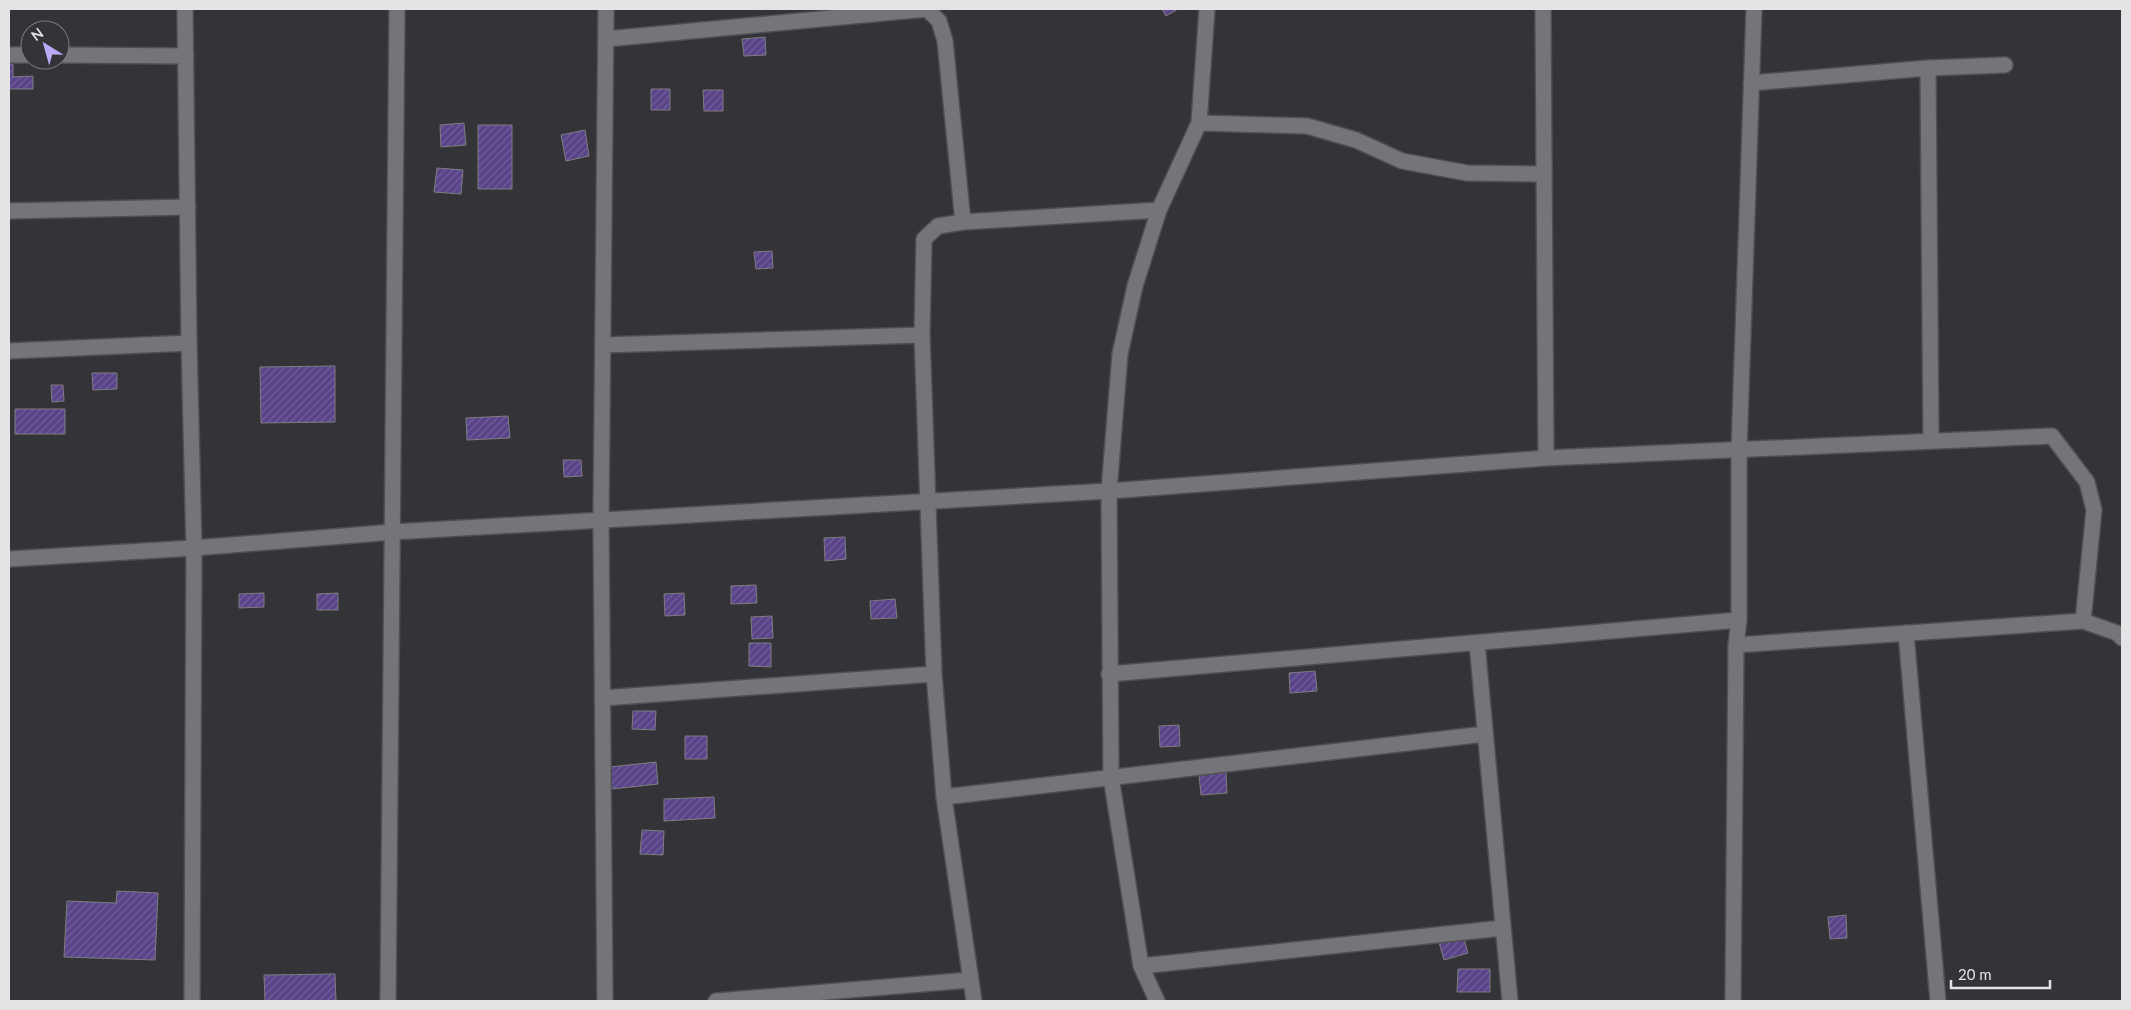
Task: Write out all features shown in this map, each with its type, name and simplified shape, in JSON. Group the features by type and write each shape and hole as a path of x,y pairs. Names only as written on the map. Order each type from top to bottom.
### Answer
{"street":[{"path":"185,9 189,343 194,548 192,1001"},
{"path":"388,1001 397,9"},
{"path":"605,1001 601,520 606,9"},
{"path":"606,39 927,9 940,21 945,41 963,222"},
{"path":"1157,1001 1141,966 1111,777 1109,491 1120,354 1135,286 1159,210 1199,123 1207,9"},
{"path":"1543,9 1546,458"},
{"path":"1733,1001 1736,645 1739,620 1739,451 1754,9"},
{"path":"70,55 186,56"},
{"path":"1750,83 1928,68 2005,65"},
{"path":"1928,68 1931,441"},
{"path":"1199,123 1307,126 1356,140 1402,161 1467,173 1543,174"},
{"path":"9,211 188,207"},
{"path":"974,1001 944,797 934,674 922,335 924,239 938,226 963,222 1159,210"},
{"path":"603,345 922,335"},
{"path":"9,351 189,343"},
{"path":"9,559 194,548 393,532 1109,491 1546,458 2052,436 2087,482 2094,510 2083,621"},
{"path":"1109,674 1477,644 1739,620"},
{"path":"1736,645 2083,621 2117,633 2122,638"},
{"path":"1906,634 1938,1001"},
{"path":"1477,644 1510,1001"},
{"path":"603,698 934,674"},
{"path":"944,797 1485,734"},
{"path":"1141,966 1503,928"},
{"path":"716,1001 970,980"}],"building":[{"path":"1162,9 1178,9 1166,16"},
{"path":"765,37 766,55 744,56 742,39"},
{"path":"9,63 13,63 13,77 33,76 33,89 9,89"},
{"path":"651,89 670,89 670,110 651,110"},
{"path":"703,90 723,90 723,111 704,111"},
{"path":"464,123 466,145 441,147 440,125"},
{"path":"478,125 512,125 512,189 478,189"},
{"path":"585,130 589,156 566,161 561,135"},
{"path":"437,168 463,170 461,194 434,192"},
{"path":"772,251 773,268 756,269 754,252"},
{"path":"335,366 335,422 261,423 260,367"},
{"path":"92,373 117,373 117,389 93,390"},
{"path":"51,385 63,385 64,401 52,402"},
{"path":"15,409 65,409 65,434 15,434"},
{"path":"508,416 510,438 467,440 466,418"},
{"path":"563,460 581,460 582,476 564,477"},
{"path":"845,537 846,559 825,561 824,538"},
{"path":"756,585 757,603 731,604 731,586"},
{"path":"264,593 264,607 239,608 239,594"},
{"path":"338,593 338,610 317,610 317,594"},
{"path":"684,593 685,615 665,616 664,594"},
{"path":"895,599 897,618 871,619 870,601"},
{"path":"772,616 773,638 752,639 751,617"},
{"path":"749,643 771,643 771,667 749,666"},
{"path":"1315,671 1317,691 1290,693 1289,673"},
{"path":"633,711 656,711 655,730 632,729"},
{"path":"1179,725 1180,746 1160,747 1159,726"},
{"path":"685,736 707,736 707,759 685,759"},
{"path":"656,762 658,784 612,789 610,767"},
{"path":"1226,773 1227,793 1201,795 1199,775"},
{"path":"714,797 715,818 664,821 664,799"},
{"path":"642,830 664,831 663,855 640,854"},
{"path":"117,891 158,893 155,960 64,957 67,901 116,903"},
{"path":"1846,915 1847,938 1830,939 1828,917"},
{"path":"1463,935 1468,953 1444,960 1439,942"},
{"path":"1458,969 1490,969 1490,992 1457,992"},
{"path":"335,974 336,1001 265,1001 264,975"}]}
